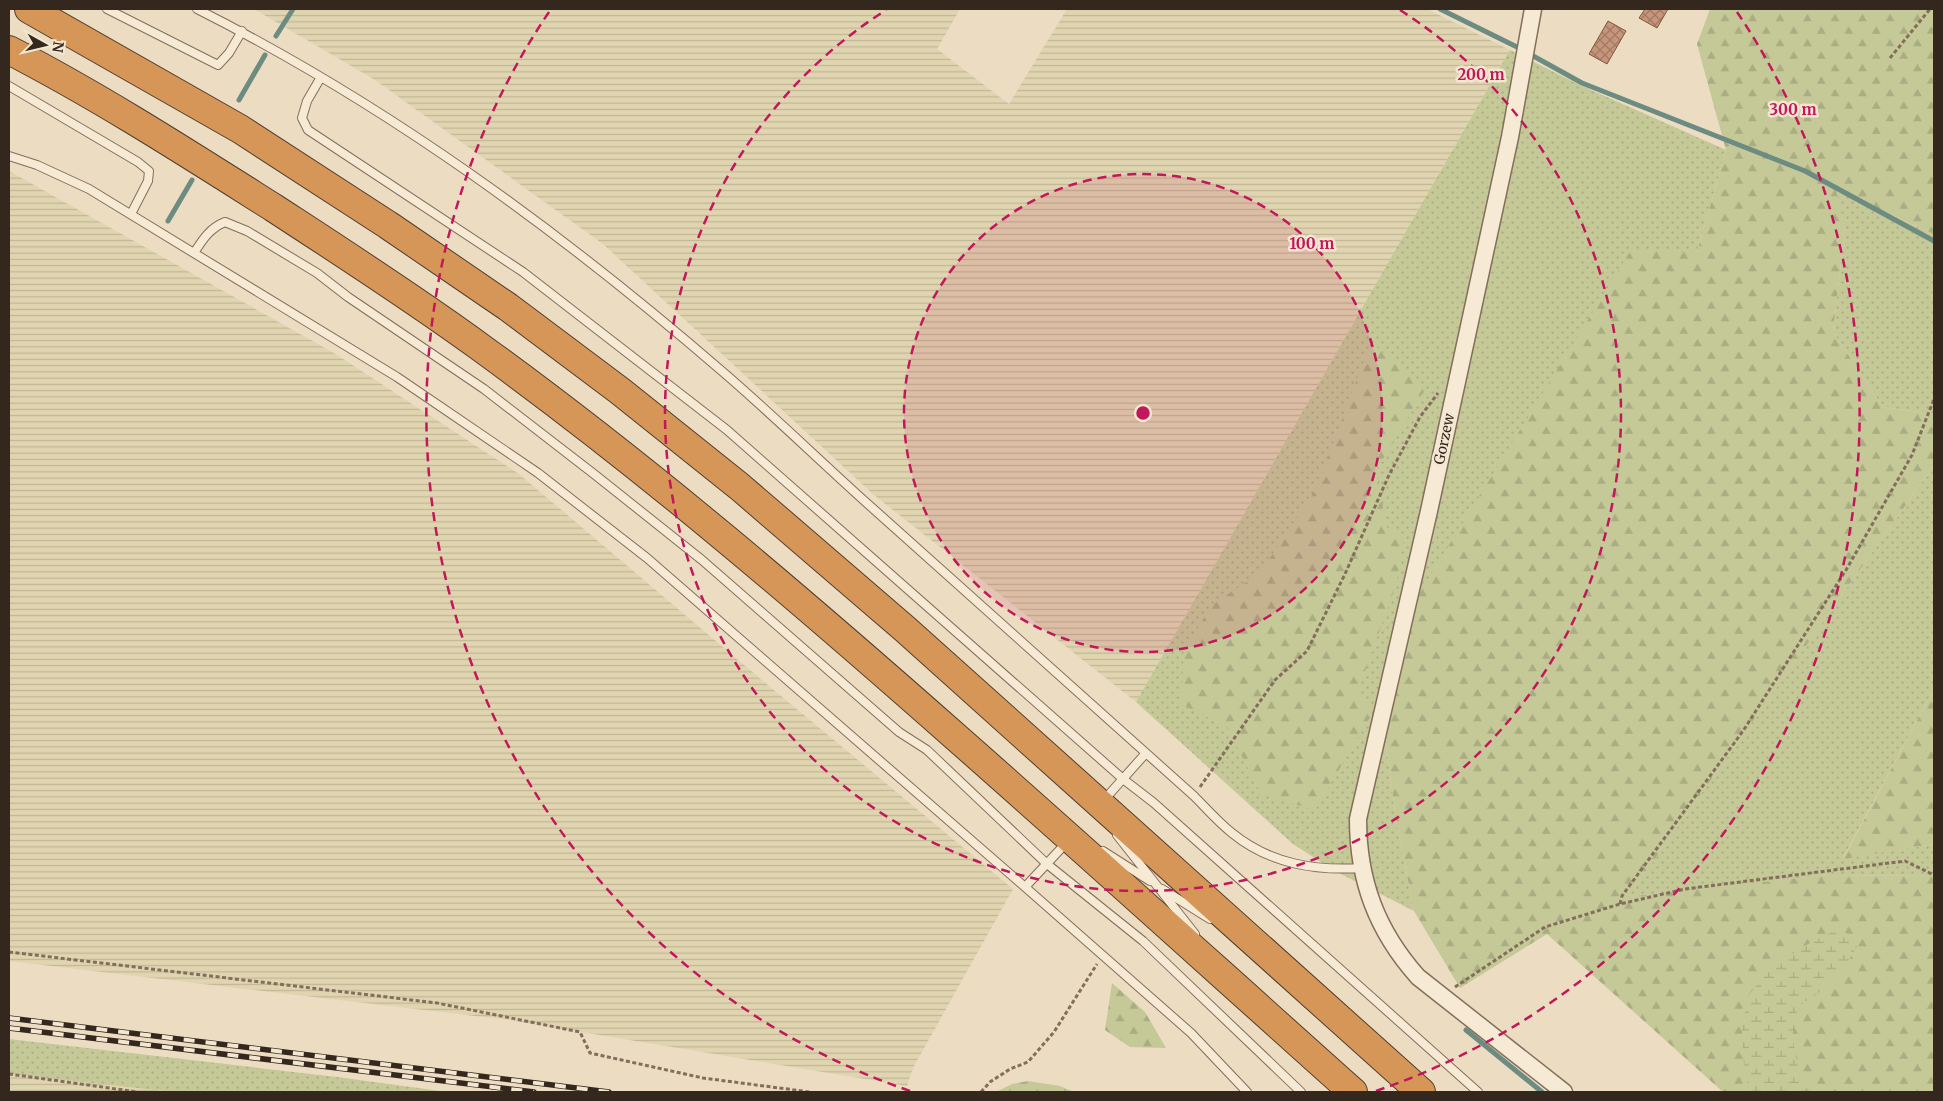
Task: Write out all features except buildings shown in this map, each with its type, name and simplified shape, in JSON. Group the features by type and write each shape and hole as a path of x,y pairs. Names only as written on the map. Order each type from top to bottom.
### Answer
{"highway":[{"path":"29,9 240,129 388,225 508,307 620,392 740,488 905,629 1070,777 1101,810 1272,958 1421,1092"},
{"path":"9,50 45,69 192,156 389,283 480,346 592,431 701,517 818,615 1042,813 1077,839 1353,1092"}],"street":[{"name":"Gorzew","path":"1533,9 1510,137 1358,819 1358,838 1362,868 1373,906 1384,931 1399,956 1418,976 1564,1092"}],"lane":[{"path":"107,9 218,65 229,53 242,31"},
{"path":"197,9 242,31 321,77 430,145 586,258 723,372 1194,796 1232,834 1277,859 1314,868 1334,870 1362,868"},
{"path":"321,77 307,101 302,118 308,130 523,272 727,430 1123,779 1154,804 1478,1092"},
{"path":"9,86 138,162 149,171 148,181 131,214"},
{"path":"9,156 37,165 89,188 397,377 538,474 647,558 1025,887 1191,1033 1247,1092"},
{"path":"194,253 205,236 216,226 225,222 248,231 318,273 348,297 484,389 702,560 900,732 927,750 1047,864 1143,941 1301,1092"},
{"path":"1101,810 1123,779 1146,753"},
{"path":"1114,831 1199,939"},
{"path":"1025,887 1047,864 1077,839"},
{"path":"1099,849 1214,921"},
{"path":"1230,932 1272,958"},
{"path":"1211,954 1242,992"}],"path":[{"path":"1890,58 1930,9"},
{"path":"1194,796 1275,680 1307,651 1345,574 1389,475 1420,417 1445,384 1456,386"},
{"path":"1620,904 1622,896 1743,731 1846,570 1912,456 1934,399"},
{"path":"1444,996 1473,974 1545,927 1620,904 1685,890 1905,861 1934,875"},
{"path":"9,952 437,1003 580,1032 590,1053 703,1078 810,1092"},
{"path":"981,1092 990,1082 1010,1069 1028,1062 1054,1032 1103,956"},
{"path":"9,1074 138,1092"}],"shaded area":[{"path":"254,9 960,9 937,49 1009,104 1067,9 1427,9 1510,50 1136,702 874,495 603,244 375,80"},
{"path":"9,171 334,353 519,474 763,681 1013,889 913,1068 907,1086 509,1020 9,961"},
{"path":"9,1074 173,1092 9,1092"}],"green space":[{"path":"1710,9 1934,9 1934,234 1836,190 1845,229 1833,332 1883,407 1934,414 1934,465 1628,897 1827,875 1934,876 1934,1092 1723,1092 1547,934 1460,988 1414,911 1396,819 1386,745 1409,610 1631,250 1697,252 1726,150 1697,44"},
{"path":"1510,50 1580,85 1726,150 1697,252 1386,745 1396,819 1414,911 1335,871 1293,844 1136,702"},
{"path":"1835,190 1934,234 1934,414 1883,407 1833,332 1845,229"},
{"path":"1371,342 1425,389 1377,469 1386,527 1404,536 1397,582 1359,688 1372,714 1315,810 1261,794 1227,727 1181,704 1184,651 1212,605 1260,573 1316,489"},
{"path":"1934,465 1934,689 1843,858 1934,844 1934,876 1827,875 1627,898"},
{"path":"1934,689 1934,844 1843,859"},
{"path":"1839,929 1860,941 1846,965 1824,989 1798,1007 1792,1037 1800,1075 1808,1092 1749,1092 1743,1058 1742,1029 1748,996 1769,970 1804,946"},
{"path":"1112,983 1145,1012 1166,1048 1130,1047 1105,1030"},
{"path":"9,1039 337,1077 448,1092 173,1092 9,1074"},
{"path":"1028,1081 1060,1086 1074,1092 996,1092 1012,1084"}],"waterway":[{"path":"276,36 293,9"},
{"path":"1440,9 1517,47 1582,83 1805,171 1934,241"},
{"path":"239,100 265,55"},
{"path":"168,221 192,180"},
{"path":"1466,1030 1542,1092"}],"railway":[{"path":"9,1018 609,1092"},
{"path":"9,1028 534,1092"}]}
